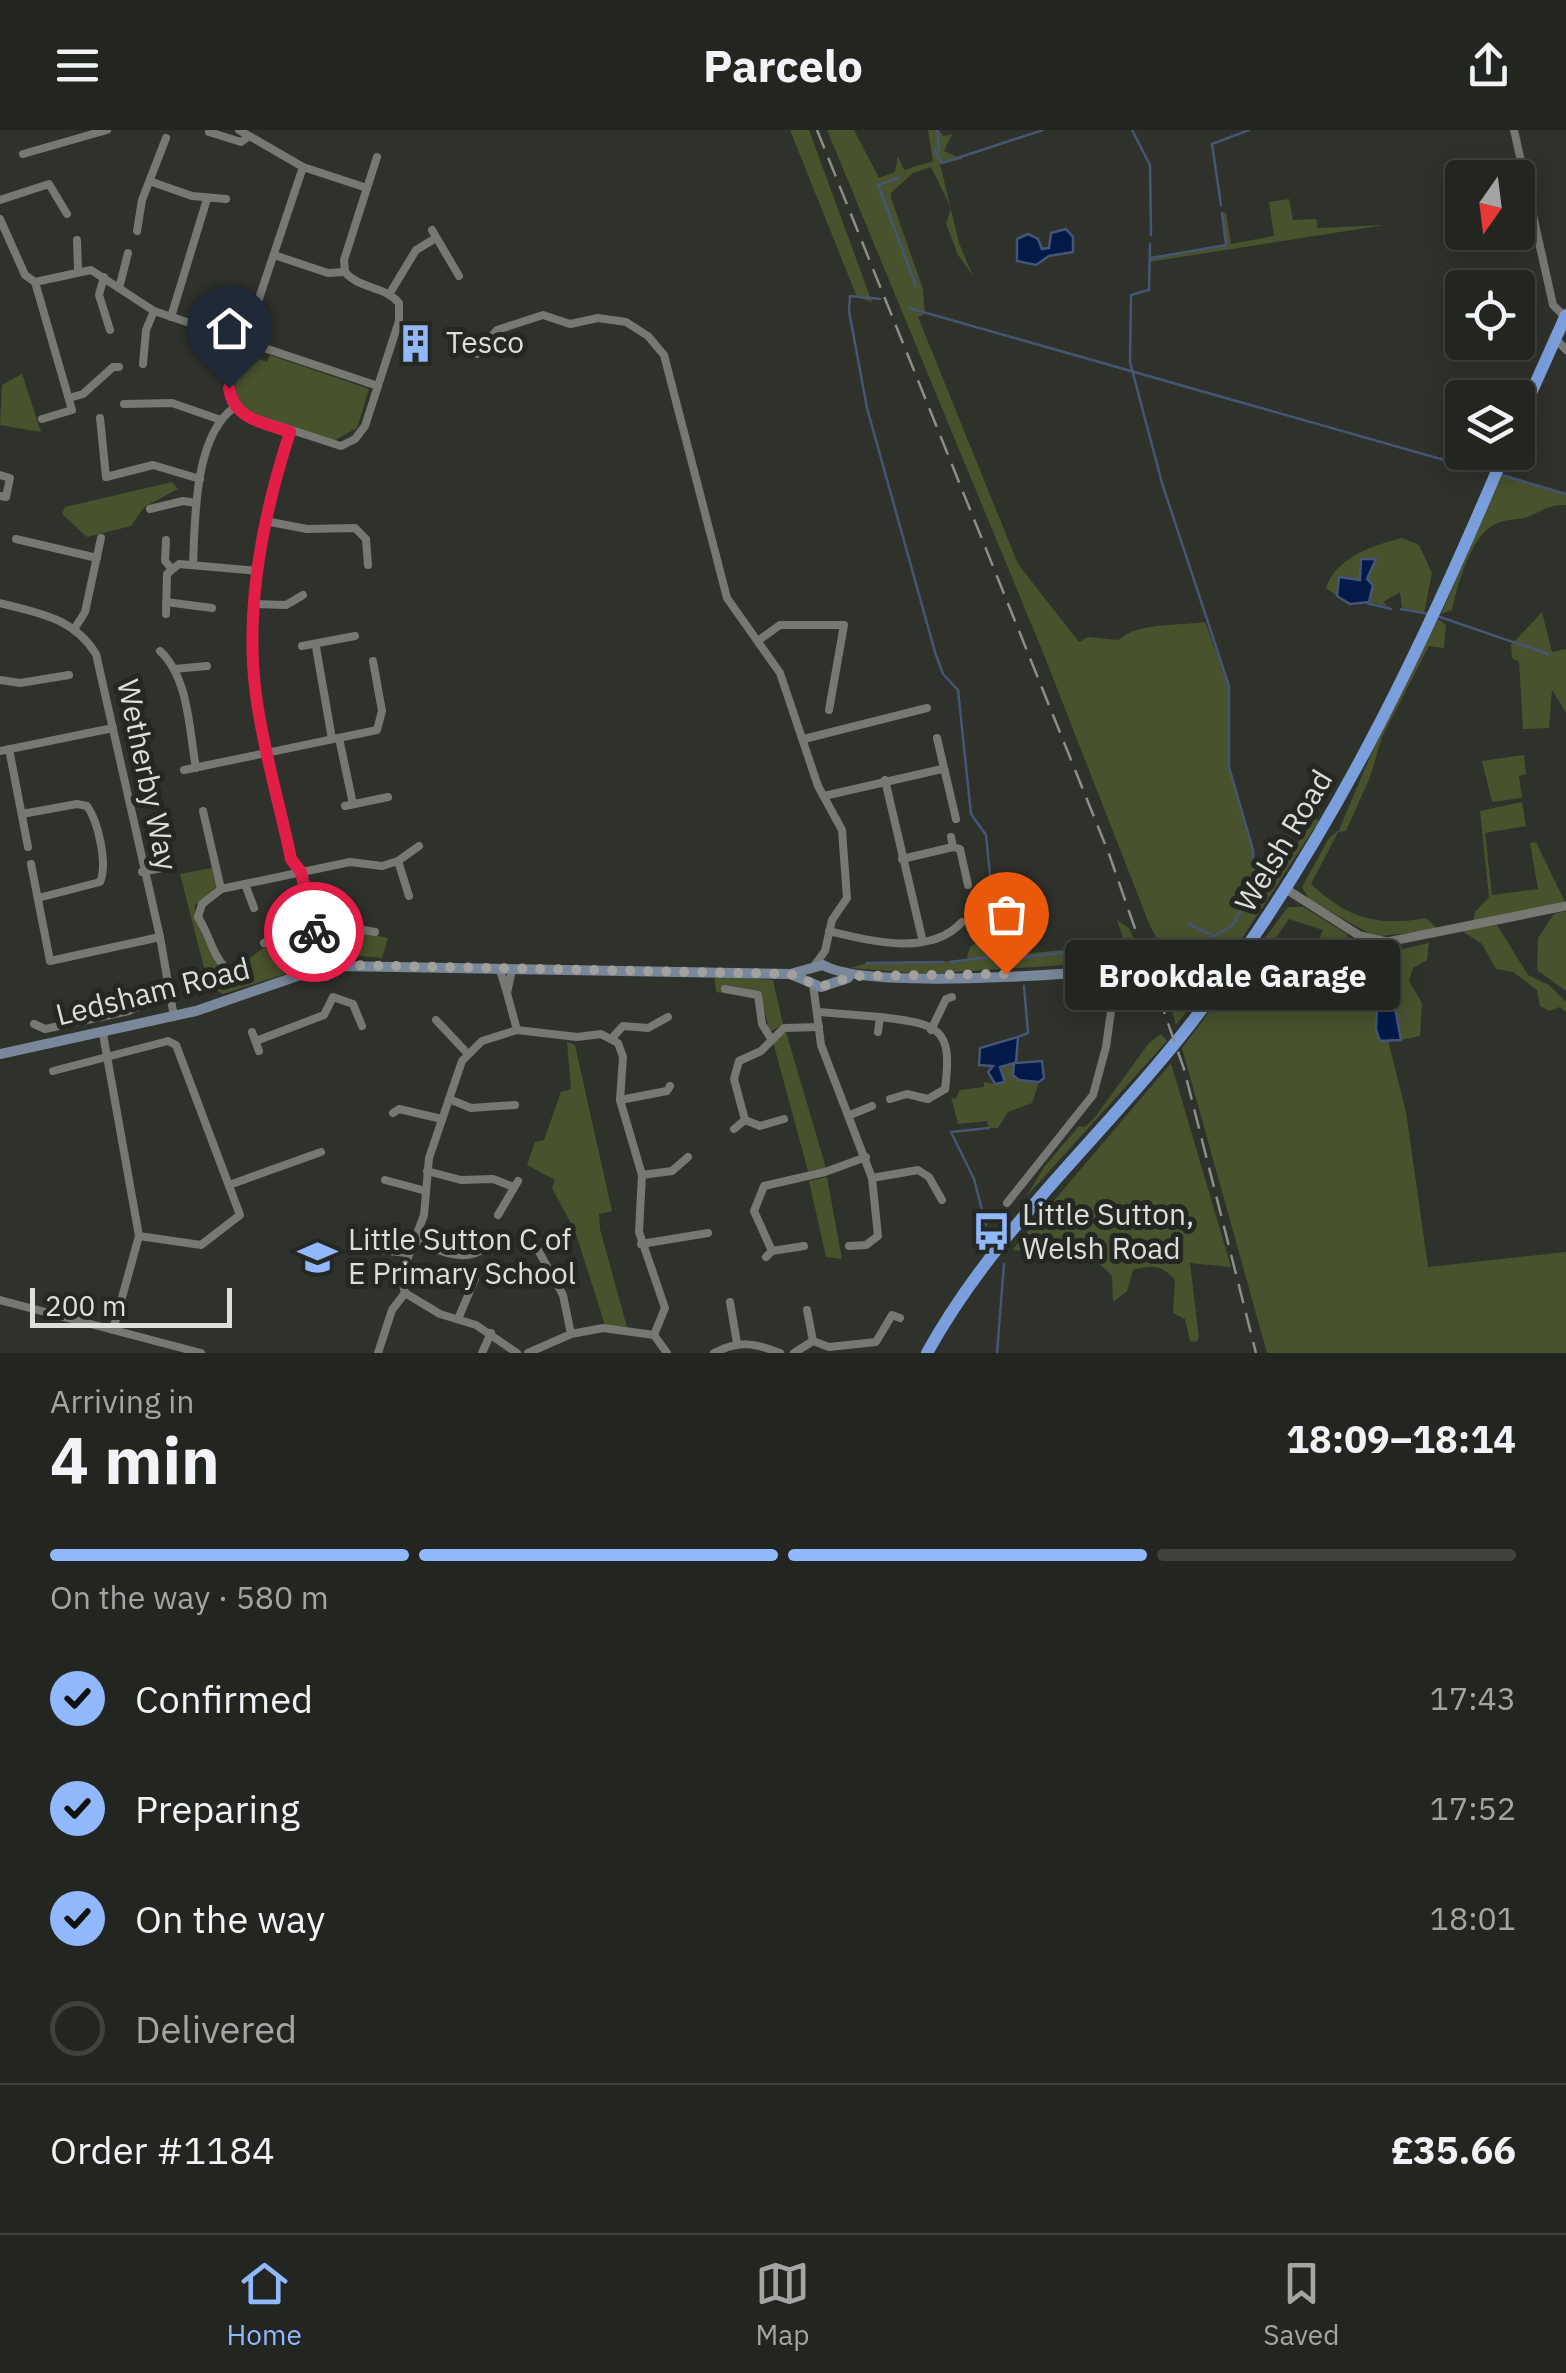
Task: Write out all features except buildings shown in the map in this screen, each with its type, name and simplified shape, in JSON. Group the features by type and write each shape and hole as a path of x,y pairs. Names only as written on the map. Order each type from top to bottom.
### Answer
{"highway":[{"path":"1535,382 1565,316"},
{"name":"Welsh Road","path":"927,1353 978,1269 1015,1221 1183,1033 1286,889 1354,773 1429,629 1497,470"}],"main road":[{"path":"336,966 332,956 320,955 314,961 315,970 326,976 336,966 618,968 915,979 1198,963 1242,955"},
{"path":"1212,960 1228,975"},
{"path":"1198,963 1228,975"},
{"path":"1198,963 1206,981 1205,1004"},
{"name":"Ledsham Road","path":"0,1054 174,1017 315,970"},
{"path":"812,975 830,976"}],"street":[{"path":"23,154 76,146 105,130"},
{"path":"239,130 304,168 366,188"},
{"path":"1514,130 1554,305 1565,316"},
{"path":"209,132 241,142 248,137"},
{"path":"137,231 138,212 166,138"},
{"path":"234,407 290,432 332,445 349,444 361,433 401,312 390,293 352,281 345,272 344,260 376,157"},
{"path":"234,407 229,388 304,168"},
{"path":"152,182 208,198 226,199"},
{"path":"0,200 49,184 67,214"},
{"path":"171,316 208,198"},
{"path":"0,218 25,276 35,282 72,410 42,420"},
{"path":"390,293 416,250 434,234 459,276"},
{"path":"76,240 78,270"},
{"path":"119,288 128,254"},
{"path":"274,255 335,275 345,272"},
{"path":"35,282 78,270 104,277 154,312 378,386"},
{"path":"104,277 98,295 110,330"},
{"path":"143,364 146,330 154,312"},
{"path":"477,354 497,330 543,316 570,324 598,318 626,322 648,336 664,355 727,598 780,674 824,796 842,830 845,904 812,975 821,1045 872,1178 879,1242 849,1246"},
{"path":"1554,337 1566,350"},
{"path":"69,398 82,394 113,367 119,367"},
{"path":"124,404 148,398 192,407 218,419"},
{"path":"194,565 200,480 218,419 234,407"},
{"path":"100,418 106,477 153,465 200,480"},
{"path":"290,432 265,521 254,604 253,669 291,859 301,872 320,955"},
{"path":"0,496 6,498 5,477 14,465"},
{"path":"150,509 184,501 196,503"},
{"path":"338,516 340,528"},
{"path":"265,521 363,534 368,565"},
{"path":"22,538 97,558"},
{"path":"0,603 58,618 75,628 85,612 102,538"},
{"path":"166,540 166,561 171,568 166,614"},
{"path":"171,568 194,565 258,571"},
{"path":"254,604 286,605 304,595"},
{"path":"166,602 212,608"},
{"path":"759,640 780,625 844,625 829,710"},
{"name":"Wetherby Way","path":"75,628 101,666 174,1017"},
{"path":"302,646 316,647 355,636"},
{"path":"316,647 353,804 388,797"},
{"path":"160,650 174,669 186,704 196,768"},
{"path":"184,770 377,730 382,711 373,661"},
{"path":"174,669 207,666"},
{"path":"0,680 20,683 69,675"},
{"path":"804,739 927,708"},
{"path":"28,847 5,750 113,728"},
{"path":"937,738 956,818"},
{"path":"824,796 942,769"},
{"path":"884,780 922,938"},
{"path":"22,814 86,806 93,815 104,869 94,886 38,898"},
{"path":"203,811 212,828 221,889"},
{"path":"902,859 952,842 965,860 968,885"},
{"path":"228,972 214,956 212,938 198,917 202,904 221,889 350,862 382,866 398,861 419,846"},
{"path":"398,861 409,896"},
{"path":"32,864 51,964 160,937"},
{"path":"142,872 172,866"},
{"path":"245,884 254,908"},
{"path":"1286,889 1360,936 1387,942 1566,906"},
{"path":"264,943 312,921 375,932"},
{"path":"830,931 884,944 911,944 922,938 944,938 962,922"},
{"path":"819,1011 830,976 824,951"},
{"path":"1006,1204 1093,1095 1106,1047 1117,968"},
{"path":"506,970 507,993 517,1030"},
{"path":"256,1041 324,1015 333,997 326,976"},
{"name":"Ledsham Road","path":"34,1024 45,1029 129,1012 170,990"},
{"path":"725,990 758,995 762,1024 770,1037"},
{"path":"931,1030 947,996"},
{"path":"333,997 353,1004 362,1026"},
{"path":"819,1011 880,1018 931,1030 946,1039 950,1048 945,1089"},
{"path":"878,1032 880,1018"},
{"path":"443,1022 467,1053"},
{"path":"612,1038 623,1026 643,1028 666,1023"},
{"path":"745,1120 735,1069 743,1058 760,1051 770,1037 794,1025 819,1026"},
{"path":"516,1353 491,1334 405,1293 400,1276 414,1240 427,1171 448,1099 467,1053 482,1041 517,1030 612,1038"},
{"path":"102,1034 139,1236 113,1330"},
{"path":"612,1038 623,1057 620,1100 642,1175 638,1221 641,1244 664,1300 654,1335"},
{"name":"Ledsham Road","path":"53,1071 172,1042 232,1184"},
{"path":"945,1089 956,1094"},
{"path":"890,1099 907,1094 928,1099 945,1089"},
{"path":"620,1100 669,1091"},
{"path":"448,1099 471,1108 511,1101"},
{"path":"850,1115 872,1106"},
{"path":"393,1113 404,1109 442,1119"},
{"path":"745,1120 760,1126 785,1118"},
{"path":"734,1129 745,1120"},
{"path":"139,1236 205,1244 240,1215 232,1184 321,1152"},
{"path":"804,1246 769,1254 754,1211 764,1186 825,1172 866,1157"},
{"path":"642,1175 672,1171 687,1162"},
{"path":"872,1178 918,1170 943,1194"},
{"path":"427,1171 462,1180 493,1179 514,1184 498,1215"},
{"path":"389,1177 426,1191"},
{"path":"641,1244 704,1237"},
{"path":"414,1240 442,1253 476,1256"},
{"path":"384,1247 408,1253"},
{"path":"538,1249 562,1295 570,1334"},
{"path":"458,1319 477,1283"},
{"path":"381,1352 392,1310 405,1293"},
{"path":"0,1300 201,1353"},
{"path":"730,1302 737,1343"},
{"path":"808,1310 813,1341"},
{"path":"813,1341 829,1347 876,1342 893,1315"},
{"path":"528,1353 570,1334 602,1328 654,1335 667,1353"},
{"path":"482,1353 491,1334"},
{"path":"794,1353 813,1341"},
{"path":"714,1353 737,1343 758,1344 780,1353"}],"green space":[{"path":"790,130 809,130 872,302 857,297"},
{"path":"827,130 854,130 879,178 895,172 898,156 904,170 933,161 928,130 939,130 943,136 952,134 944,151 963,159 940,164 950,206 931,167 913,173 891,193 891,198 923,289 925,314 918,317 1018,564 1079,642 1088,637 1119,640 1147,627 1205,622 1229,686 1229,767 1253,850 1259,896 1315,819 1319,821 1235,949 1168,957 1150,926 1044,655"},
{"path":"1289,199 1293,220 1316,219 1318,228 1385,225 1149,262 1149,258 1226,245 1222,213 1226,213 1231,244 1274,236 1269,202"},
{"path":"951,209 959,243 973,276 958,255 946,224"},
{"path":"246,354 267,362 270,355 369,389 357,428 335,440 278,423 248,409 235,394"},
{"path":"22,374 41,432 0,425 2,385"},
{"path":"1502,475 1566,493 1566,505 1502,522 1484,532 1466,564 1452,610 1441,614"},
{"path":"172,482 178,489 144,507 131,526 87,537 62,514 65,507"},
{"path":"1402,538 1419,545 1432,573 1424,613 1402,608 1400,592 1383,602 1388,606 1369,602 1373,585 1367,579 1375,559 1361,580 1337,584 1337,596 1326,588 1347,560"},
{"path":"1542,612 1552,652 1566,649 1566,713 1552,690 1549,728 1523,729 1519,662 1512,658 1511,645"},
{"path":"1438,619 1446,625 1444,648 1429,646 1382,737 1370,777 1346,831 1338,832 1311,884 1338,905 1364,917 1392,921 1426,918 1438,929 1375,937 1309,899 1302,887 1329,838 1339,830 1374,747"},
{"path":"1524,755 1526,774 1519,776 1522,798 1492,802 1482,761"},
{"path":"1522,802 1526,826 1485,833 1492,895 1538,889 1530,843 1536,842 1566,904 1473,922 1475,912 1489,897 1480,811"},
{"path":"212,868 217,886 195,905 196,913 206,942 228,975 263,948 288,942 292,933 324,925 388,938 382,958 339,954 326,943 310,946 300,969 223,994 209,987 180,874"},
{"path":"1288,907 1303,907 1347,934 1349,945 1320,949 1316,947 1323,930 1289,919 1259,962 1366,953 1406,1112 1428,1267 1566,1252 1566,1353 1267,1353 1182,1048"},
{"path":"1566,911 1566,991 1537,970 1538,938 1554,914"},
{"path":"1117,920 1129,928 1143,960 926,974 850,968 867,963 966,961 970,947 991,934 991,957 1125,944"},
{"path":"1497,925 1528,975 1549,985 1566,1002 1566,1012 1560,1007 1550,1011 1540,1006 1537,990 1513,972 1496,969 1482,944 1462,931"},
{"path":"1429,943 1427,960 1413,968 1409,981 1422,1003 1420,1036 1401,1040 1389,952"},
{"path":"1160,970 1192,970 1202,983 1200,994 1176,1025"},
{"path":"714,975 773,980 783,1024 769,1029 760,992 728,985 722,993 716,992"},
{"path":"786,1032 826,1168 808,1171 773,1042"},
{"path":"1161,1034 1167,1041 1026,1197 1044,1167 1079,1126 1085,1127 1095,1117 1149,1043"},
{"path":"567,1042 575,1045 612,1211 599,1214 600,1229 627,1327 605,1325 575,1231 552,1188 555,1180 527,1165 535,1142 544,1140 561,1092 571,1089"},
{"path":"1016,1063 1019,1080 1039,1082 1032,1103 1008,1112 998,1128 989,1128 987,1121 958,1124 951,1097 955,1099 960,1090 984,1087 984,1082 995,1084 999,1067"},
{"path":"1171,1063 1231,1267 1190,1263 1199,1338 1196,1342 1190,1341 1185,1319 1173,1313 1175,1280 1161,1268 1133,1270 1127,1291 1113,1302 1112,1276 1096,1262 1084,1259 1053,1264 1040,1251 1012,1250"},
{"path":"827,1177 842,1259 826,1257 809,1181"}],"water":[{"path":"1066,229 1073,237 1073,252 1049,256 1036,265 1017,261 1017,239 1028,234 1038,239 1042,249 1049,248 1051,233"},
{"path":"1361,559 1376,559 1367,579 1373,585 1369,602 1350,604 1337,596 1339,577 1360,580"},
{"path":"1382,978 1391,986 1401,1040 1380,1041 1376,1030 1378,983"},
{"path":"1018,1037 1016,1063 1042,1061 1044,1078 1039,1082 1019,1080 1013,1075 1014,1063 1000,1067 1005,1082 995,1084 988,1072 993,1066 979,1065 980,1048"}],"waterway":[{"path":"937,130 939,150 935,151 942,163 1043,130"},
{"path":"1132,130 1150,165 1151,235"},
{"path":"1221,205 1212,144 1249,130"},
{"path":"898,178 878,185 916,286"},
{"path":"1151,258 1226,245 1222,213"},
{"path":"1150,244 1149,290 1131,295 1130,362 1162,483 1229,686 1229,767 1253,850 1255,888 1231,927 1214,936 1189,924"},
{"path":"880,299 850,296 849,311 867,408 935,652 943,674 958,690 971,814 986,835 998,956 950,962"},
{"path":"909,308 1483,471"},
{"path":"1502,475 1566,494"},
{"path":"1367,603 1391,609"},
{"path":"1401,609 1429,614"},
{"path":"1440,617 1548,654"},
{"path":"1000,956 1020,958 1126,944"},
{"path":"867,963 943,962"},
{"path":"1018,1037 1028,1033 1024,986"},
{"path":"986,1225 974,1179 951,1132 989,1128"},
{"path":"997,1353 1004,1264"}],"railway":[{"path":"817,130 1109,854 1184,1069 1256,1353"}],"way so far":[{"path":"314,932 320,955 314,967 323,976 343,965 512,970 618,968 790,974 821,987 854,976 915,979 1006,974"}],"place":[{"name":"Tesco","path":"416,343"},
{"name":"Brookdale Garage","path":"1006,974"},
{"name":"Little Sutton, Welsh Road","path":"992,1232"},
{"name":"Little Sutton C of E Primary School","path":"318,1257"}],"route":[{"path":"229,388 234,407 242,414 290,432 265,521 254,615 253,669 291,859 301,872 314,932"}]}
